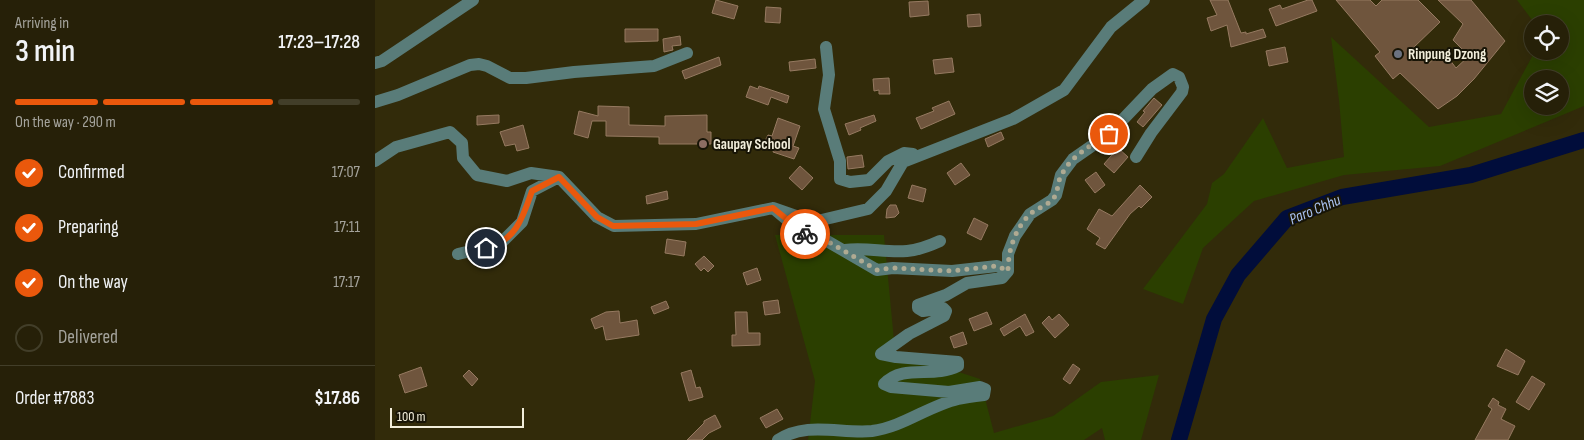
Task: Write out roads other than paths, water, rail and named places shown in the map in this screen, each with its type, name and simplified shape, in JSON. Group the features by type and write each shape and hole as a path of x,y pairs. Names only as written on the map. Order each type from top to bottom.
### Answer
{"street":[{"path":"375,64 383,61 473,0"},
{"path":"375,161 396,147 450,132 462,142 463,158 477,175 507,181 531,173 559,177 597,217 613,226 696,224 773,208 813,222 868,210 885,191 903,162 1013,119 1064,90 1111,27 1144,0"},
{"path":"826,47 829,75 824,109 840,161 840,179 851,182 869,180 888,161 904,153 929,152"},
{"path":"375,102 398,95 470,65 479,64 487,66 510,78 526,78 574,72 655,66 687,53"},
{"path":"778,440 785,435 805,430 871,431 896,425 957,399 984,395 985,389 980,387 949,392 891,386 879,382 897,373 939,372 958,366 957,362 951,360 896,357 878,353 944,316 946,311 943,308 923,311 918,308 918,305 945,295 967,283 1002,278 1008,271 1008,254 1015,236 1030,214 1052,200 1056,195 1061,175 1073,159 1109,134 1152,89 1173,74 1179,77 1183,87 1182,92 1151,133 1136,157"},
{"path":"458,254 500,244 522,222 532,191 559,177"},
{"path":"773,208 804,234 827,241 877,270 893,268 952,271 997,266 1008,271"},
{"path":"845,250 860,248 907,251 940,241"}],"waterway":[{"name":"Paro Chhu","path":"1179,440 1214,319 1238,275 1287,218 1342,197 1471,175 1584,140"}],"place":[{"name":"Rinpung Dzong","path":"1398,54"},
{"name":"Gaupay School","path":"703,144"}]}
